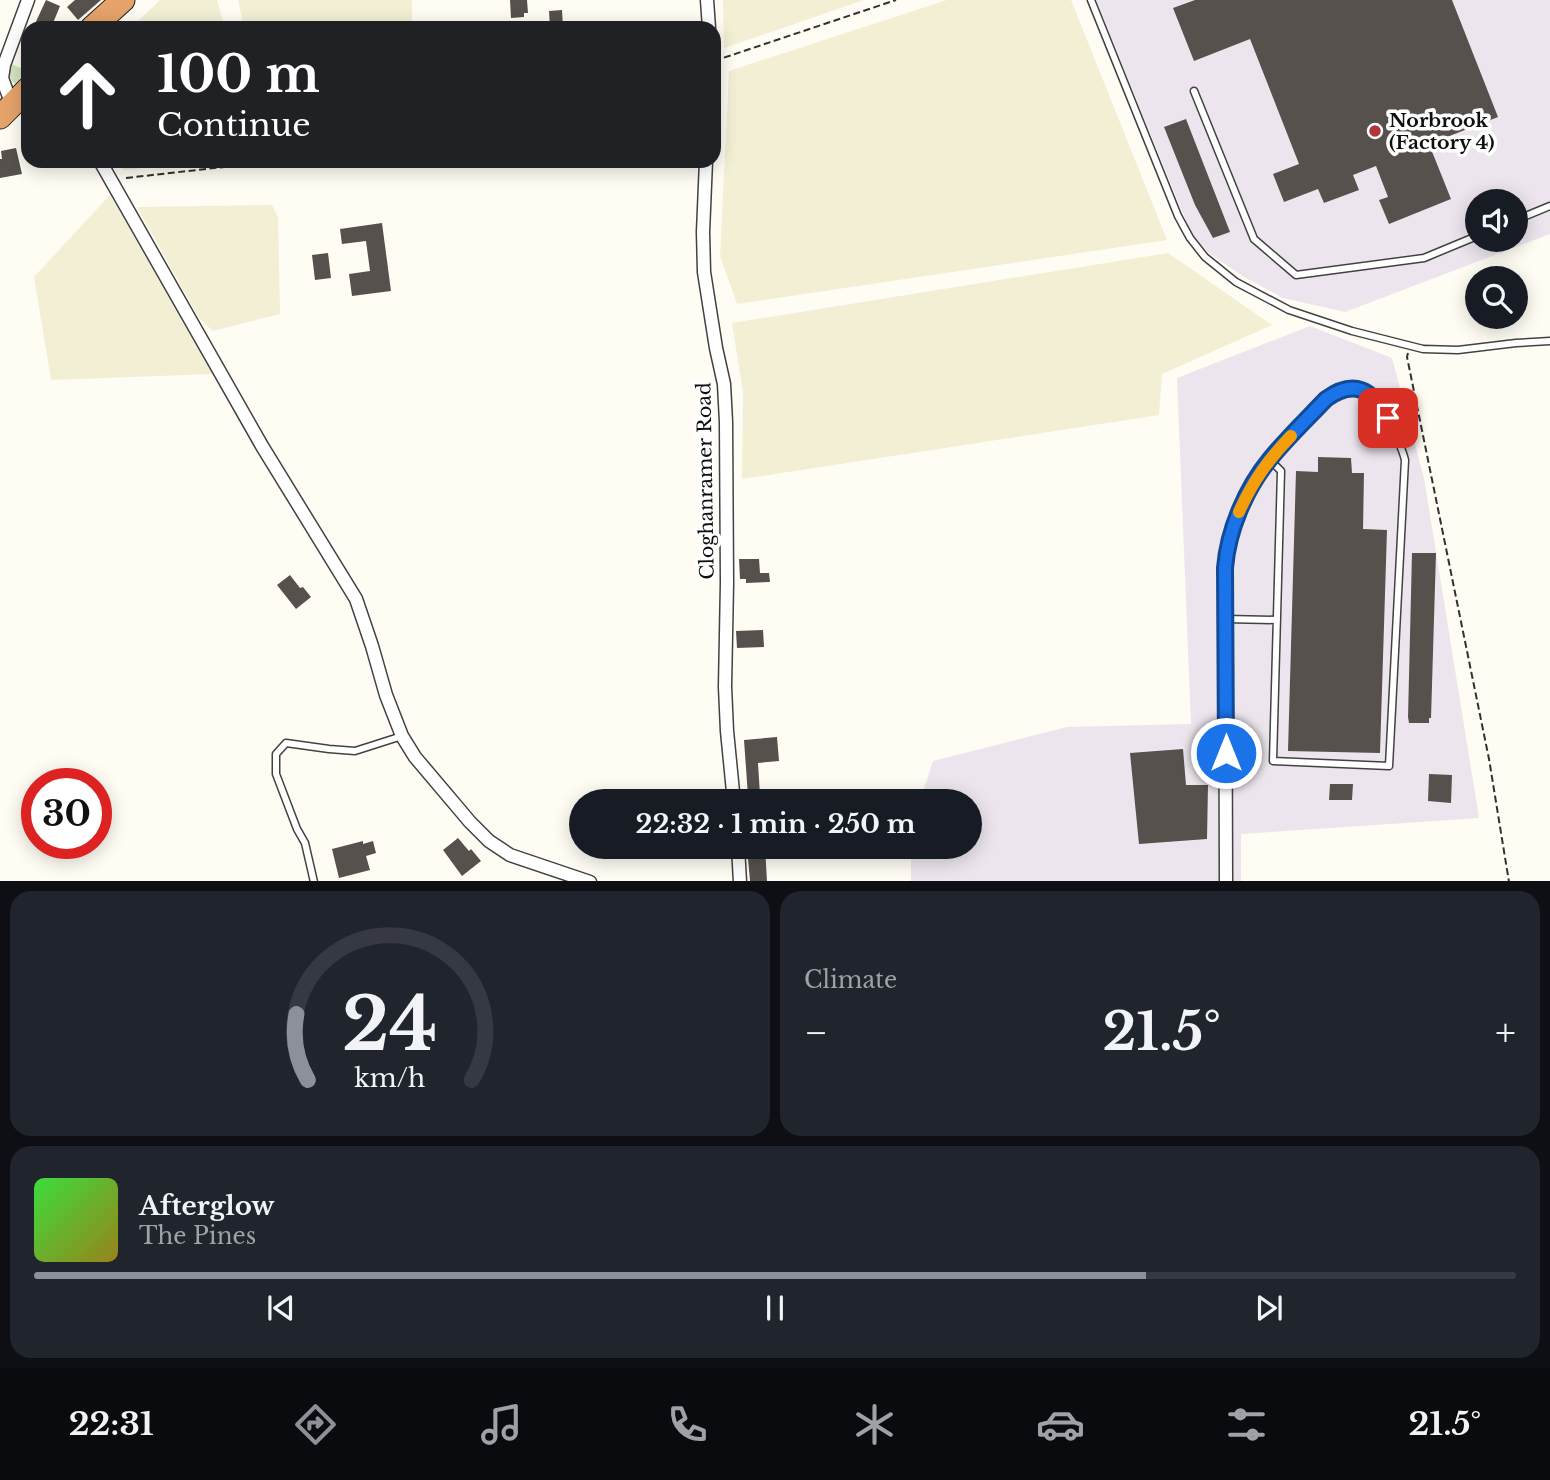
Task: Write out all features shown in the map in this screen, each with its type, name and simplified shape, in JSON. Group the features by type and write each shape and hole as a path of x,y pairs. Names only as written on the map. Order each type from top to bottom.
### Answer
{"highway":[{"path":"100,21 123,0"}],"street":[{"path":"13,103 2,78 2,62 28,0"},
{"path":"707,0 708,21"},
{"path":"104,168 262,446 356,599 386,695 402,736 415,757 489,841 510,855 590,881"},
{"name":"Cloghanramer Road","path":"706,168 704,272 724,384 726,422 725,687 733,789"},
{"path":"1225,568 1226,881"},
{"path":"739,859 740,881"}],"lane":[{"path":"1091,0 1178,216 1205,257 1237,282 1289,310 1352,331 1423,349 1458,350 1550,341"},
{"path":"1194,91 1254,239 1296,275 1424,258 1465,241"},
{"path":"1528,215 1550,206"},
{"path":"1225,568 1231,534 1240,510 1269,459 1326,399 1344,389 1362,390 1380,403 1405,460 1388,766 1273,761 1281,471 1269,459"},
{"path":"1225,619 1277,620"},
{"path":"314,881 305,844 276,774 276,754 286,743 355,751 402,736"}],"path":[{"path":"721,59 896,0"},
{"path":"111,179 212,168"},
{"path":"1410,346 1407,357 1489,759 1509,881"}],"shaded area":[{"path":"160,0 217,0 223,21 138,21"},
{"path":"238,0 412,0 412,21 242,21"},
{"path":"723,0 864,0 724,48"},
{"path":"947,0 1071,0 1167,240 737,304 720,256 729,71"},
{"path":"1096,0 1550,0 1550,234 1528,242 1528,189 1465,189 1465,252 1503,252 1345,312 1283,298 1244,277 1209,253 1191,233"},
{"path":"110,195 212,374 51,380 34,277"},
{"path":"272,205 278,217 280,314 213,331 199,318 137,207"},
{"path":"1168,253 1272,325 1162,374 1159,415 742,479 743,392 732,323"},
{"path":"1310,326 1392,358 1424,478 1479,818 1241,834 1241,881 911,881 911,859 982,859 982,789 924,789 933,761 1067,727 1191,724 1177,378"}],"green space":[{"path":"9,63 21,68 21,85 16,85 8,72"}],"building":[{"path":"46,0 60,6 54,21 36,21"},
{"path":"75,0 101,0 78,20 67,7"},
{"path":"510,0 527,0 528,13 524,13 524,17 511,18"},
{"path":"1195,0 1452,0 1498,117 1429,144 1451,199 1389,224 1379,200 1388,197 1376,166 1353,175 1359,190 1324,203 1318,189 1284,202 1273,174 1299,164 1250,39 1194,61 1173,8"},
{"path":"562,10 563,21 550,21 549,11"},
{"path":"1186,119 1230,232 1213,238 1195,205 1164,127"},
{"path":"16,148 22,174 0,178 1,151"},
{"path":"382,223 391,291 352,296 349,274 370,271 366,241 342,244 340,229"},
{"path":"328,253 331,278 315,280 312,255"},
{"path":"1318,457 1351,458 1352,473 1364,473 1363,529 1387,530 1380,753 1288,751 1296,471 1318,472"},
{"path":"1412,553 1436,553 1429,723 1409,723 1408,717"},
{"path":"739,559 759,559 760,573 769,573 770,582 746,583 746,579 740,579"},
{"path":"290,575 311,597 296,609 277,585"},
{"path":"763,630 764,647 737,648 736,631"},
{"path":"777,737 779,761 758,763 760,789 748,789 744,740"},
{"path":"1183,749 1186,785 1208,785 1207,839 1139,844 1130,753"},
{"path":"1429,774 1452,775 1451,803 1428,801"},
{"path":"1330,784 1353,784 1352,800 1329,800"},
{"path":"458,838 481,861 462,876 443,850"},
{"path":"363,841 363,844 373,841 376,853 366,856 370,870 339,878 332,849"},
{"path":"748,859 766,859 767,881 750,881"}],"slow traffic":[{"path":"1239,512 1269,459 1291,436"}],"place":[{"name":"Norbrook (Factory 4)","path":"1375,131"}],"route":[{"path":"1226,753 1225,568 1231,534 1240,510 1269,459 1333,394 1344,389 1362,390 1380,403 1388,418"}]}
